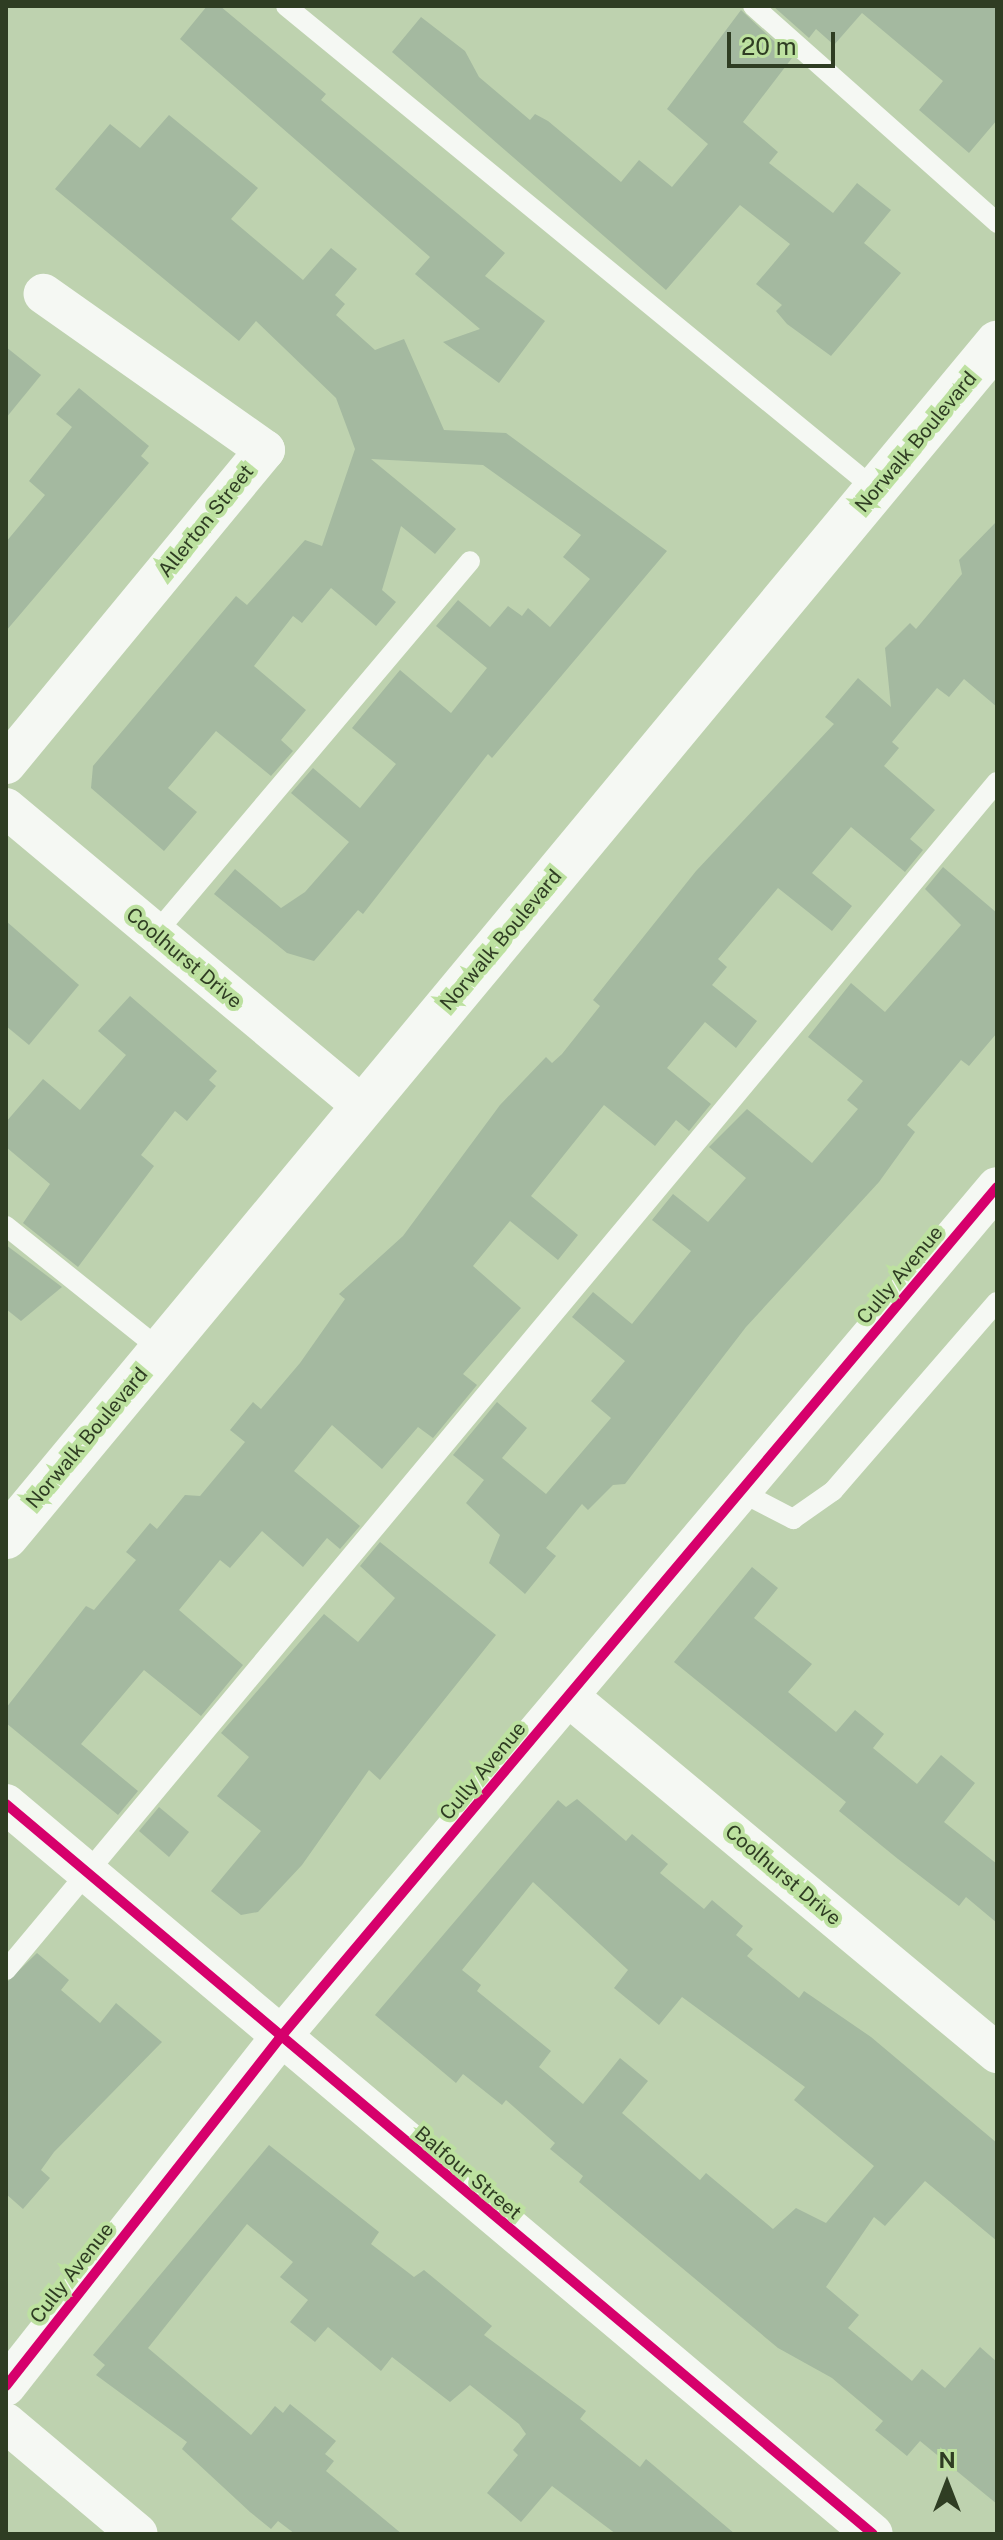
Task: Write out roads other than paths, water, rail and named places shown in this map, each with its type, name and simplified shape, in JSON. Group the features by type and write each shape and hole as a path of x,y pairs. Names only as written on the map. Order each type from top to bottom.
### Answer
{"main road":[{"name":"Norwalk Boulevard","path":"6,1537 997,343"}],"street":[{"name":"Allerton Street","path":"6,764 265,450 44,294"},
{"name":"Coolhurst Drive","path":"6,808 363,1107"},
{"name":"Cully Avenue","path":"6,2386 279,2039 997,1187"},
{"name":"Coolhurst Drive","path":"569,1697 997,2053"},
{"name":"Balfour Street","path":"6,1804 279,2039 873,2534"},
{"path":"6,2423 138,2534"}],"lane":[{"path":"286,6 876,490"},
{"path":"753,6 997,223"},
{"path":"155,934 470,561"},
{"path":"6,1970 997,782"},
{"path":"6,1226 161,1350"},
{"path":"741,1492 793,1519 833,1491 997,1302"}]}
